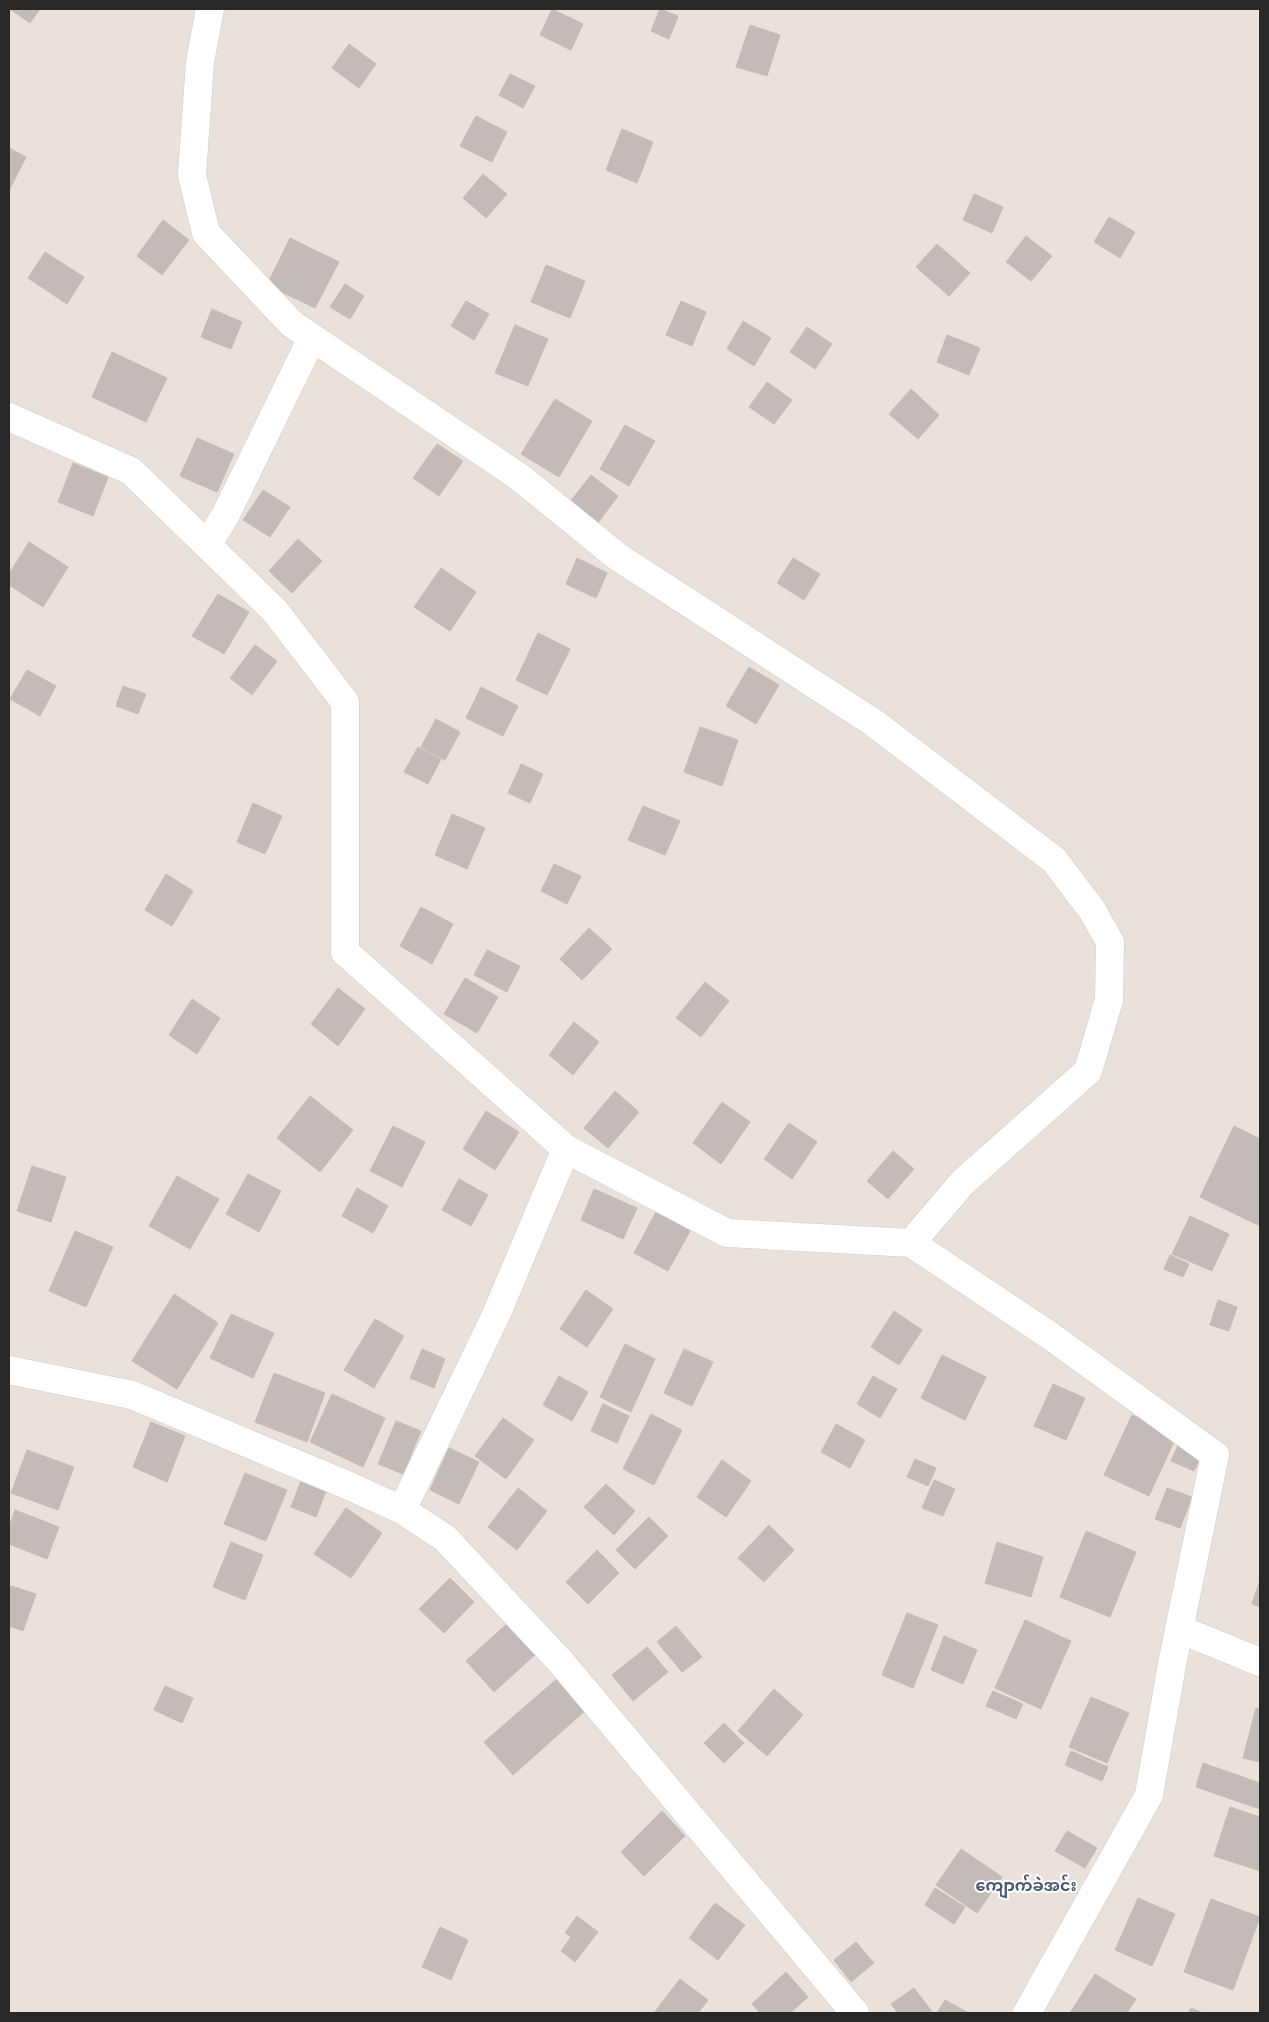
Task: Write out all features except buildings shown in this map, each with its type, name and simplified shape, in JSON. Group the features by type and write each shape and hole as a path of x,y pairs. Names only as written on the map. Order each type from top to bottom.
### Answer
{"street":[{"path":"210,9 200,62 192,175 206,233 292,324 518,476 618,557 874,723 1054,860 1092,910 1110,942 1109,1000 1088,1071 963,1182 911,1243"},
{"path":"207,545 224,516 312,338"},
{"path":"9,417 131,471 275,611 345,702 345,952 566,1149 727,1233 911,1243 1049,1335 1215,1455 1179,1629 1150,1795 1028,2013"},
{"path":"402,1510 496,1315 566,1149"},
{"path":"9,1370 132,1395 402,1510 445,1538 560,1661 855,2013"},
{"path":"1179,1629 1260,1662"}],"district":[{"name":"ကျောက်ခဲအင်း","path":"1026,1885"}]}
